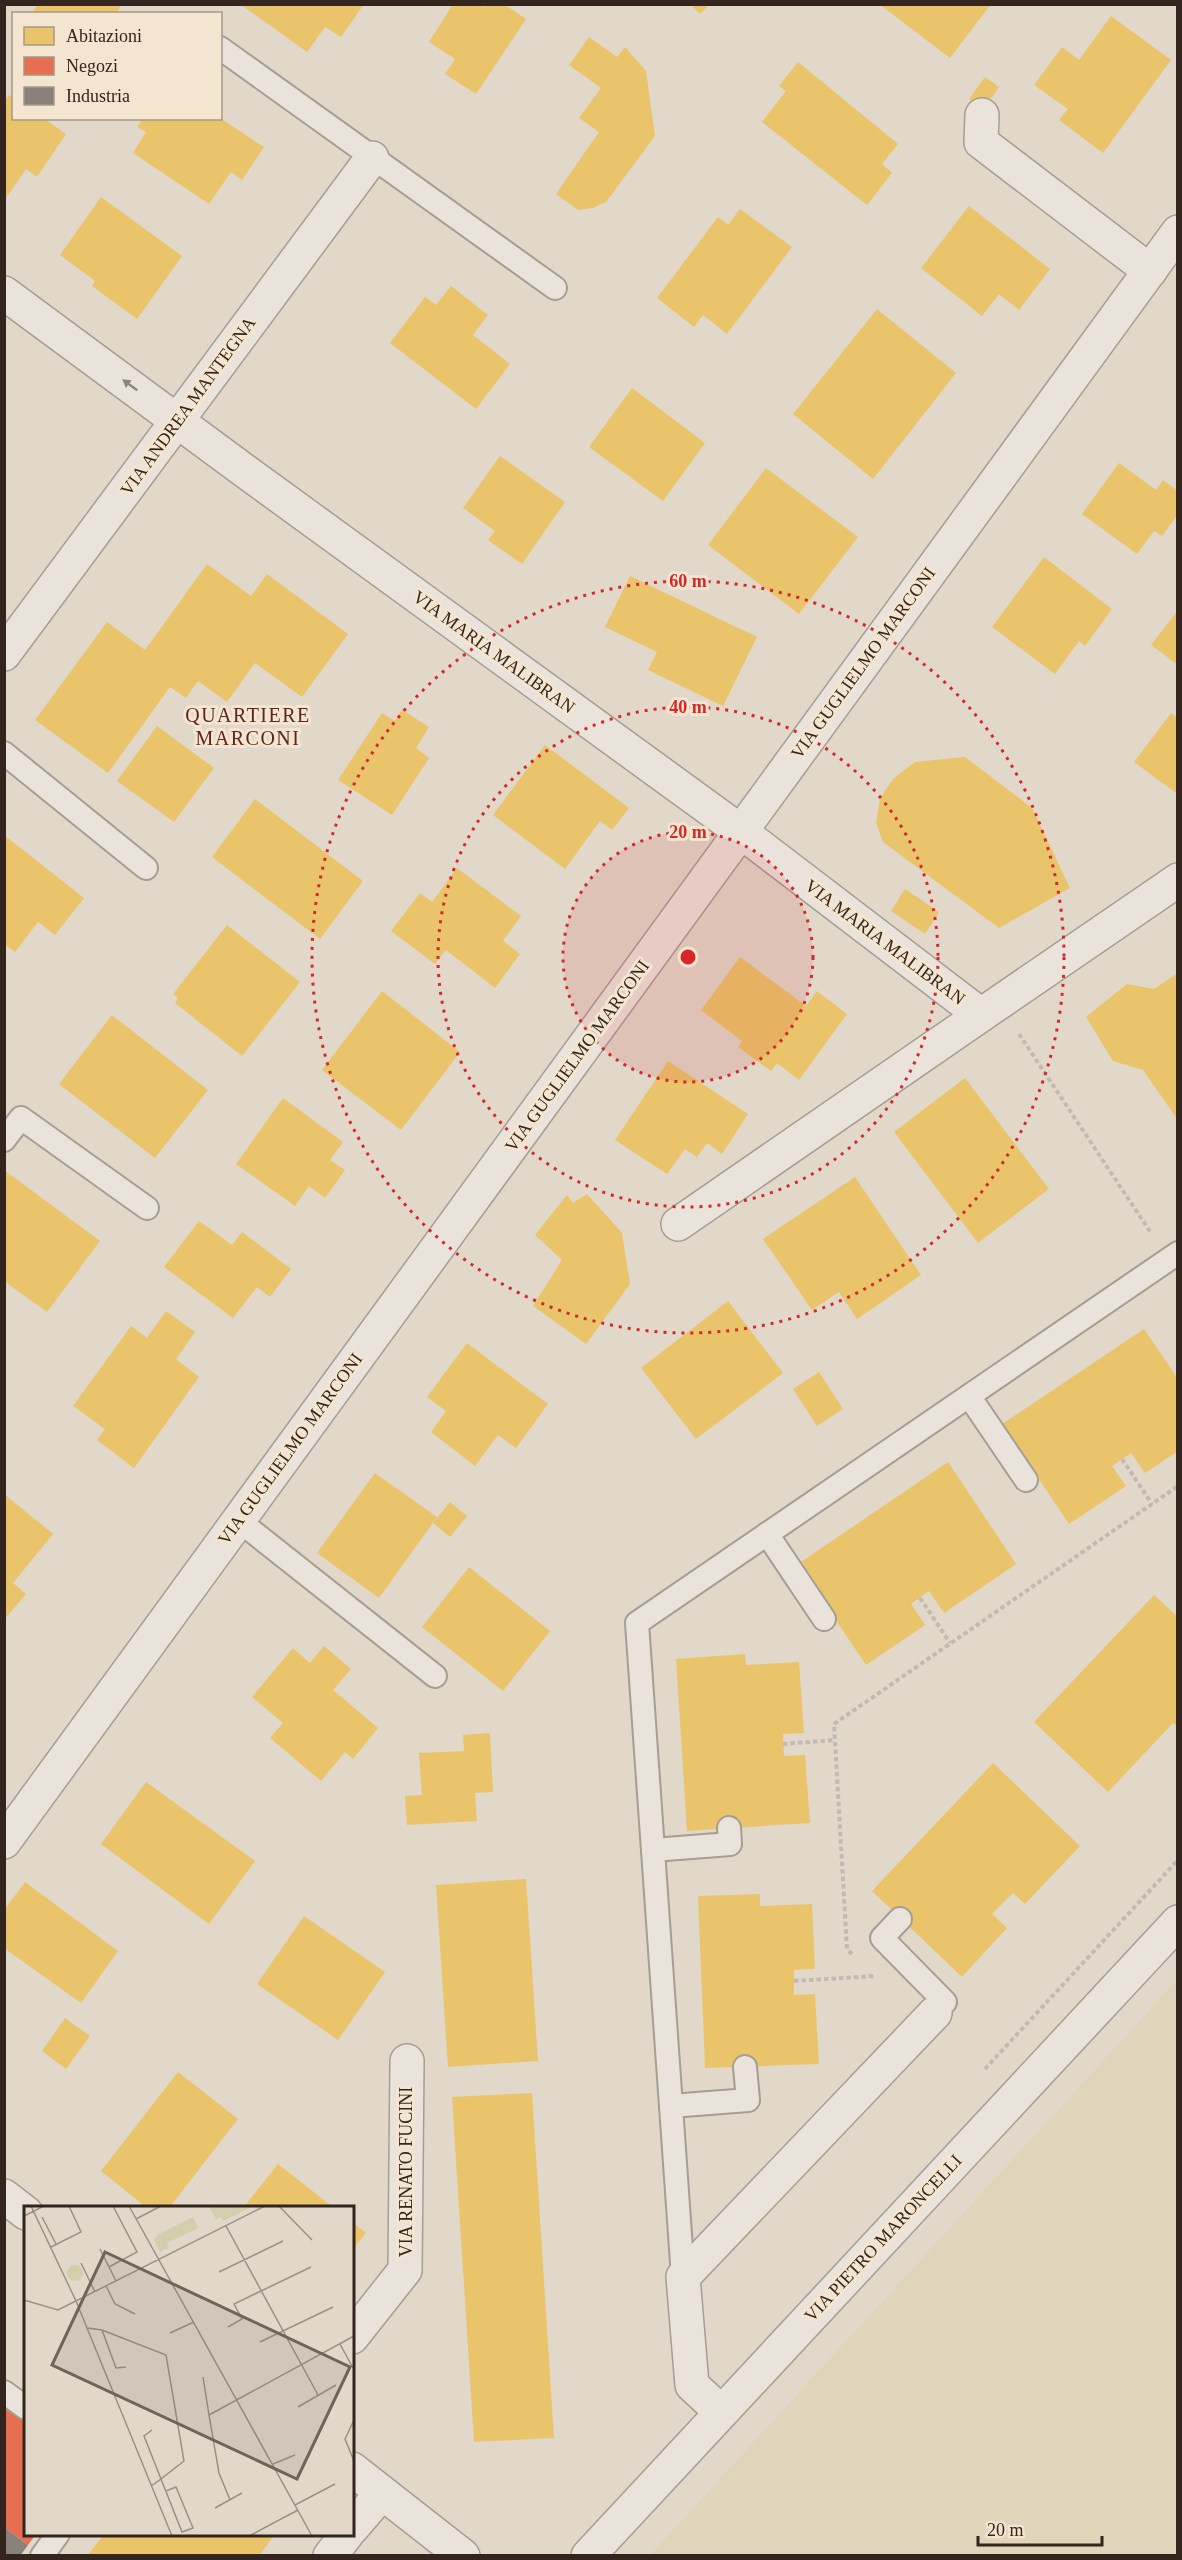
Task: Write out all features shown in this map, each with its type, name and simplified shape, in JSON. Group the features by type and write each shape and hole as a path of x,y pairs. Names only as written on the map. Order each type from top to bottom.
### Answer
{"street":[{"path":"982,115 981,142 1149,271"},
{"name":"VIA ANDREA MANTEGNA","path":"4,654 372,158"},
{"name":"VIA GUGLIELMO MARCONI","path":"4,1842 1178,232"},
{"name":"VIA MARIA MALIBRAN","path":"4,293 259,482 740,831 990,1009"},
{"name":"VIA MARIA MALIBRAN","path":"678,1224 1178,880"},
{"name":"VIA PIETRO MARONCELLI","path":"588,2556 1178,1922"},
{"path":"721,2412 692,2385 684,2277 935,2013"},
{"name":"VIA RENATO FUCINI","path":"354,2334 405,2270 407,2061"},
{"path":"4,2196 24,2211"},
{"path":"354,2471 463,2556"},
{"path":"354,2526 382,2493"},
{"path":"330,2556 346,2536"}],"lane":[{"path":"222,49 555,288"},
{"path":"4,753 146,868"},
{"path":"4,1140 21,1118 147,1208"},
{"path":"684,2277 637,1623 1178,1253"},
{"path":"969,1396 1026,1480"},
{"path":"238,1520 435,1676"},
{"path":"767,1534 824,1620"},
{"path":"653,1850 730,1844 729,1827"},
{"path":"900,1919 882,1938 945,2002 935,2013"},
{"path":"671,2106 748,2100 745,2067"},
{"path":"4,2392 24,2407"},
{"path":"42,2556 57,2536"}],"path":[{"path":"990,1009 1152,1234 1160,1228"},
{"path":"1122,1459 1152,1504"},
{"path":"854,1956 847,1949 834,1724 1178,1486"},
{"path":"920,1598 950,1643"},
{"path":"783,1744 835,1740"},
{"path":"794,1981 875,1976 868,1969"}],"shaded area":[{"path":"1177,1980 1177,2555 650,2555"}],"building: Abitazioni":[{"path":"38,4 122,4 117,12 32,12"},
{"path":"240,4 364,4 341,37 325,27 307,52"},
{"path":"453,4 480,4 484,7 486,4 504,4 526,19 476,94 445,74 455,59 429,42"},
{"path":"690,4 710,4 700,14"},
{"path":"879,4 991,4 950,58"},
{"path":"1111,16 1171,60 1103,153 1059,120 1068,109 1034,85 1062,47 1079,60"},
{"path":"589,37 617,57 625,47 646,71 655,136 606,202 593,208 578,210 556,194 599,132 579,118 601,88 569,65"},
{"path":"798,62 898,144 882,164 892,173 867,205 762,122 786,91 779,86"},
{"path":"985,77 999,87 984,109 969,99"},
{"path":"9,95 12,97 12,120 46,120 66,134 37,177 26,169 4,201 4,102"},
{"path":"222,119 264,147 242,180 231,172 209,204 133,153 146,132 137,127 142,120"},
{"path":"101,197 182,256 137,319 92,286 95,281 60,255"},
{"path":"969,206 1050,269 1019,310 999,294 982,316 921,268"},
{"path":"740,209 792,247 727,334 703,315 694,327 657,298 718,217 728,225"},
{"path":"451,286 488,315 473,335 510,364 476,409 390,343 425,297 436,305"},
{"path":"877,309 956,373 873,479 793,414"},
{"path":"632,388 705,443 663,501 589,447"},
{"path":"500,456 565,502 522,564 488,540 495,531 463,508"},
{"path":"1119,463 1156,490 1163,480 1178,491 1178,514 1162,536 1154,531 1137,554 1082,514"},
{"path":"766,468 858,537 799,614 708,545"},
{"path":"1044,557 1112,609 1085,646 1079,641 1055,674 992,627"},
{"path":"207,564 251,596 267,574 348,634 302,697 255,663 227,702 198,681 186,698 170,687 108,773 35,720 107,622 145,650"},
{"path":"630,576 757,637 723,706 648,670 657,652 605,627"},
{"path":"1178,610 1178,665 1151,645"},
{"path":"402,710 429,727 416,748 429,758 392,815 338,780 382,713 395,721"},
{"path":"1171,713 1178,718 1176,793 1134,762"},
{"path":"157,726 214,768 174,822 117,781"},
{"path":"545,745 629,808 612,830 600,821 565,869 493,815"},
{"path":"965,757 1032,808 1070,888 999,928 883,842 876,823 880,798 894,778 915,762"},
{"path":"255,799 363,881 320,939 212,857"},
{"path":"4,835 84,898 55,935 38,922 15,952 4,944"},
{"path":"457,868 521,916 503,941 520,954 495,988 446,950 435,964 391,931 420,893 432,902"},
{"path":"905,889 939,912 925,934 891,911"},
{"path":"227,925 300,982 242,1056 175,1003 178,998 173,994"},
{"path":"740,957 806,1006 817,991 847,1014 799,1080 777,1063 771,1071 738,1047 742,1041 701,1010"},
{"path":"1178,973 1178,1120 1143,1070 1113,1061 1086,1017 1127,984 1154,989"},
{"path":"382,991 460,1052 401,1130 322,1070"},
{"path":"112,1015 208,1090 155,1158 59,1084"},
{"path":"668,1061 748,1114 722,1154 707,1143 697,1157 685,1149 667,1174 615,1140"},
{"path":"965,1078 1049,1189 978,1243 894,1132"},
{"path":"283,1098 343,1142 330,1160 345,1170 325,1198 309,1186 295,1206 236,1164"},
{"path":"4,1170 100,1241 47,1312 4,1281"},
{"path":"855,1177 921,1275 857,1319 839,1292 812,1310 763,1239"},
{"path":"587,1194 622,1233 630,1284 586,1344 533,1306 562,1260 535,1235 567,1195 573,1203"},
{"path":"199,1221 232,1245 242,1232 291,1269 270,1297 257,1287 233,1318 164,1267"},
{"path":"728,1301 783,1373 696,1439 641,1368"},
{"path":"166,1311 195,1332 176,1359 199,1377 134,1468 97,1440 105,1429 73,1406 131,1326 147,1338"},
{"path":"1144,1329 1178,1379 1178,1451 1145,1473 1131,1453 1122,1459 1112,1466 1126,1486 1069,1524 1002,1424"},
{"path":"467,1343 548,1404 516,1448 498,1435 475,1466 431,1432 446,1411 427,1397"},
{"path":"819,1372 843,1409 817,1426 793,1389"},
{"path":"948,1462 1016,1564 944,1613 929,1591 911,1604 925,1625 866,1665 798,1564"},
{"path":"375,1473 437,1517 379,1598 317,1553"},
{"path":"4,1494 53,1534 13,1583 26,1594 4,1620"},
{"path":"450,1502 467,1516 450,1537 433,1523"},
{"path":"469,1567 550,1631 503,1691 422,1627"},
{"path":"1154,1595 1178,1617 1178,1727 1173,1723 1108,1792 1034,1722"},
{"path":"324,1646 351,1669 333,1690 378,1728 353,1759 345,1752 321,1781 270,1738 283,1723 252,1697 293,1648 310,1663"},
{"path":"745,1654 746,1665 799,1662 804,1733 783,1734 784,1756 805,1755 810,1823 687,1831 676,1659"},
{"path":"490,1733 493,1792 475,1793 477,1821 407,1825 405,1796 422,1795 419,1753 464,1751 463,1735"},
{"path":"993,1763 1080,1846 1025,1904 1013,1893 992,1914 1007,1928 962,1977 872,1891"},
{"path":"146,1782 255,1861 209,1924 101,1844"},
{"path":"526,1879 538,2061 448,2067 436,1885"},
{"path":"25,1882 118,1951 81,2003 4,1948 4,1910"},
{"path":"760,1894 760,1906 812,1904 815,1969 794,1970 794,1995 815,1994 819,2064 705,2068 698,1896"},
{"path":"304,1916 385,1972 338,2040 257,1984"},
{"path":"65,2018 90,2036 66,2069 42,2051"},
{"path":"178,2072 238,2119 171,2206 145,2206 101,2171"},
{"path":"532,2093 554,2438 474,2442 452,2097"},
{"path":"278,2164 331,2206 245,2206"},
{"path":"354,2224 366,2233 354,2248"},
{"path":"102,2536 274,2536 259,2556 87,2556"}],"building: Negozi":[{"path":"4,2402 24,2417 24,2536 35,2536 28,2545 4,2527"}],"building: Industria":[{"path":"4,2527 28,2545 20,2556 4,2556"}],"district":[{"name":"QUARTIERE MARCONI","path":"248,726"}]}
